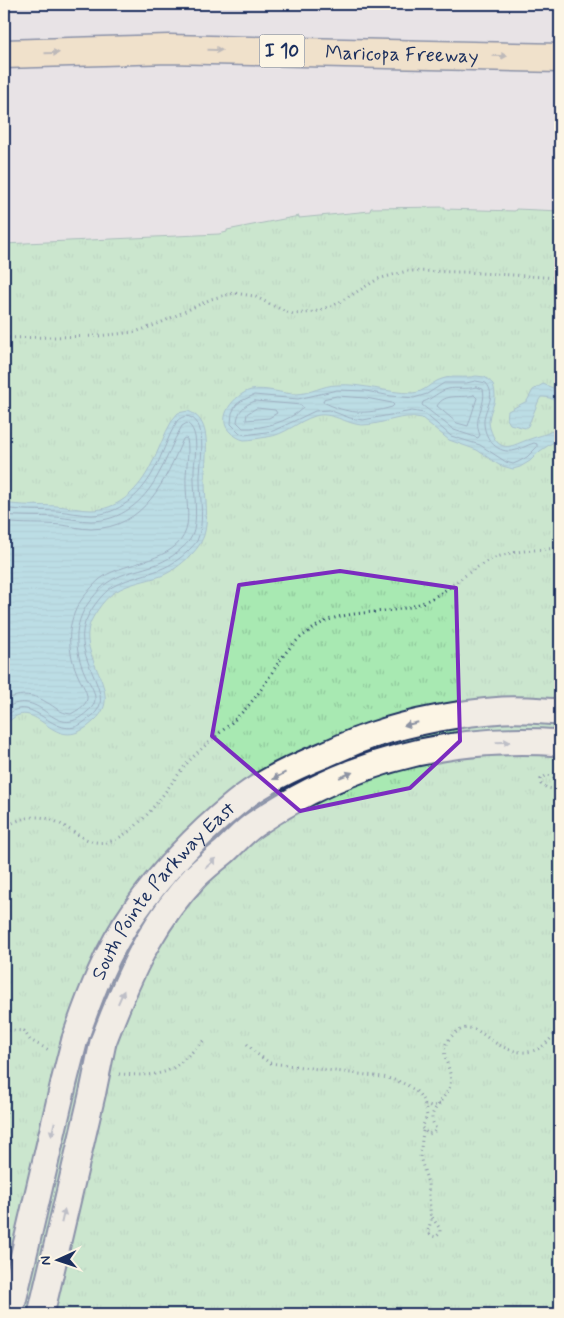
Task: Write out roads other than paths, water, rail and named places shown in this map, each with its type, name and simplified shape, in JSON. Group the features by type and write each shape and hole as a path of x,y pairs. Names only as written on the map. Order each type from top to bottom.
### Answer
{"highway":[{"name":"Maricopa Freeway","path":"4,54 169,49 560,58"}],"main road":[{"name":"South Pointe Parkway East","path":"10,1314 64,1082 75,1039 88,1000 133,913 176,860 236,803 268,782 302,764 371,735 411,724 452,716 504,710 560,712"},
{"name":"South Pointe Parkway East","path":"41,1314 103,1042 130,977 148,941 167,913 195,878 256,823 327,783 381,761 470,743 536,741 560,743"}],"water":[{"path":"476,376 485,377 493,384 495,390 489,425 497,442 505,446 515,445 552,431 558,439 540,451 530,461 513,469 499,465 477,450 449,440 422,418 407,417 362,425 333,416 321,415 309,418 274,436 244,440 231,433 226,427 226,414 233,401 251,390 262,389 296,394 332,385 346,385 416,393 438,380"},
{"path":"543,384 553,388 560,388 560,408 557,402 552,399 541,397 528,426 525,428 510,424 507,419 508,411 527,401 533,390"},
{"path":"188,411 199,419 206,436 206,522 200,544 189,557 169,572 126,586 112,594 93,617 88,634 89,648 103,686 105,698 103,709 93,722 82,730 69,734 59,732 32,716 24,714 14,717 4,727 4,503 91,510 109,507 117,503 132,493 143,479 152,465 173,419 178,413"}]}
